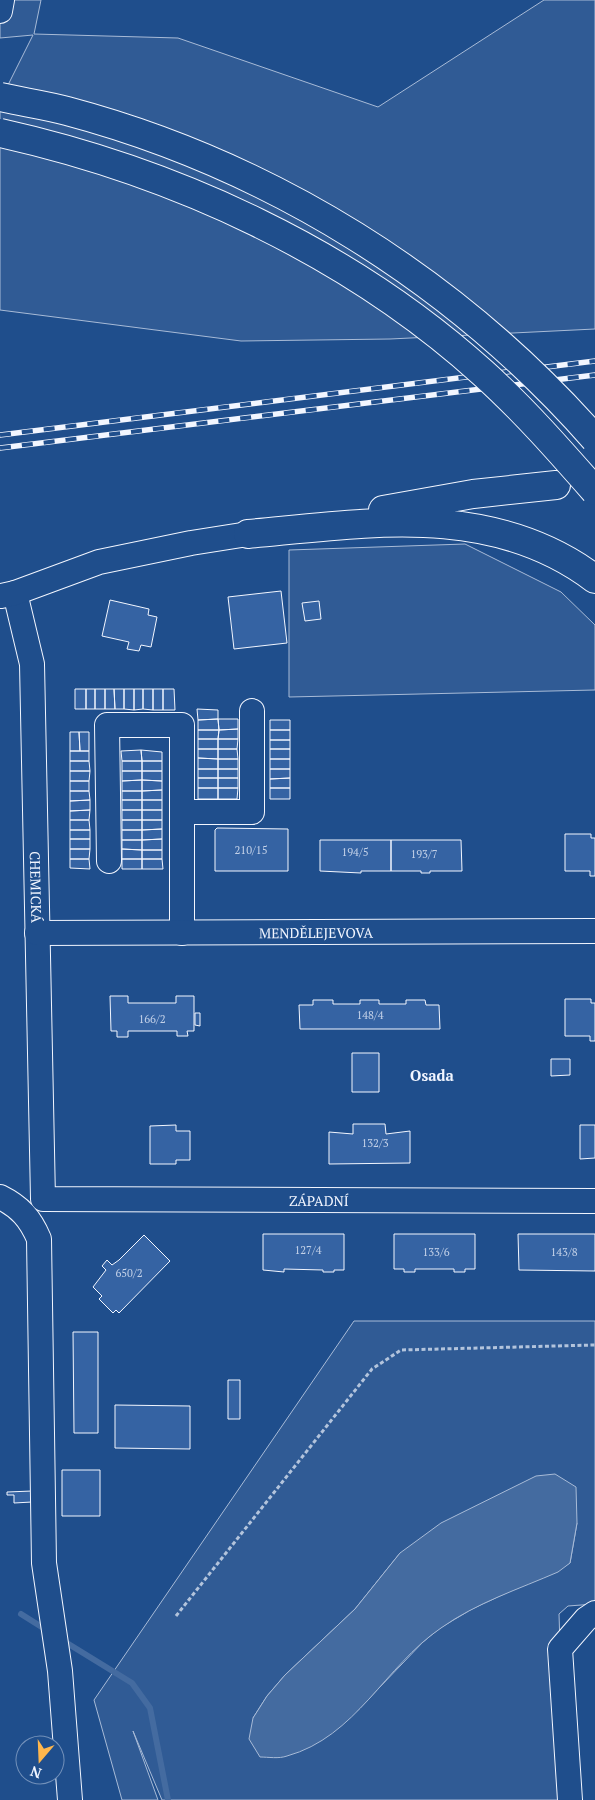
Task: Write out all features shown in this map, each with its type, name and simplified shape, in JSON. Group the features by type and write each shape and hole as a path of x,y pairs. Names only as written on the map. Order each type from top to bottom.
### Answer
{"main road":[{"path":"0,97 66,111 144,136 227,168 293,199 368,244 446,298 515,356 595,439"},
{"path":"0,133 50,144 127,167 210,200 274,230 344,271 415,318 483,373 554,445 595,491"},
{"path":"248,534 473,494 556,486"},
{"path":"248,534 388,522 461,525 503,534 554,554 595,579"}],"street":[{"path":"0,11 2,0"},
{"path":"7,595 99,562 191,543 248,534"},
{"name":"CHEMICKÁ","path":"7,595 32,664 43,1199"},
{"path":"182,812 252,812 252,711"},
{"path":"109,861 107,725 182,725 182,933"},
{"name":"MENDĚLEJEVOVA","path":"37,933 595,931"},
{"path":"0,1197 17,1205 32,1221 39,1238 44,1563 60,1671 70,1800"},
{"name":"ZÁPADNÍ","path":"43,1199 595,1201"},
{"path":"570,1800 560,1649 586,1619 595,1613"}],"path":[{"path":"176,1616 372,1369 401,1350 595,1344"}],"shaded area":[{"path":"0,0 41,0 34,34 178,38 378,107 544,0 595,0 595,329 390,339 241,341 0,310 0,101 33,35 0,38"},
{"path":"465,544 561,592 595,625 595,690 289,697 289,550"},
{"path":"354,1321 595,1321 595,1604 568,1606 559,1614 565,1800 162,1800 133,1731 158,1800 122,1800 94,1700","holes":["577,1523 570,1563 472,1609 440,1628 423,1642 357,1711 253,1718 267,1696 285,1675 355,1609 400,1553"]},
{"path":"555,1474 576,1487 577,1523 570,1563 558,1572 498,1597 454,1619 441,1628 403,1661 351,1717 311,1747 284,1757 260,1757 249,1739 253,1718 267,1696 285,1675 355,1609 400,1553 441,1523 536,1476"}],"building":[{"path":"281,591 287,643 234,649 228,597"},
{"path":"110,600 149,609 148,615 157,617 151,647 141,645 139,651 127,649 129,642 102,636"},
{"path":"319,601 321,619 305,621 302,603"},
{"path":"75,689 86,689 86,709 75,709"},
{"path":"86,689 95,689 95,709 86,709"},
{"path":"95,689 105,689 105,709 95,709"},
{"path":"105,689 114,689 115,709 105,709"},
{"path":"114,689 124,689 124,709 115,709"},
{"path":"124,689 134,689 134,710 124,709"},
{"path":"134,689 143,689 143,709 134,710"},
{"path":"143,689 153,689 153,710 143,709"},
{"path":"153,689 163,689 163,710 153,710"},
{"path":"163,689 174,689 175,710 163,710"},
{"path":"197,709 218,710 218,719 198,720"},
{"path":"218,719 238,719 238,729 219,730"},
{"path":"218,719 219,730 198,730 198,720"},
{"path":"270,720 290,720 290,730 270,730"},
{"path":"238,729 238,739 218,739 219,730"},
{"path":"198,730 219,730 218,739 198,739"},
{"path":"270,730 290,730 290,740 270,740"},
{"path":"70,732 79,732 80,751 70,751"},
{"path":"79,732 89,732 89,751 80,751"},
{"path":"198,739 218,739 218,749 198,749"},
{"path":"218,739 238,739 237,749 218,749"},
{"path":"270,740 290,740 290,749 270,749"},
{"path":"198,749 218,749 218,759 198,758"},
{"path":"218,749 237,749 238,759 218,759"},
{"path":"270,749 290,749 290,759 270,759"},
{"path":"141,750 142,761 122,761 121,751"},
{"path":"141,750 162,752 162,761 142,761"},
{"path":"70,751 89,751 89,761 70,761"},
{"path":"198,758 218,759 218,769 198,769"},
{"path":"218,759 238,759 238,769 218,769"},
{"path":"270,759 290,759 290,769 270,769"},
{"path":"70,761 89,761 90,771 70,771"},
{"path":"122,761 142,761 142,771 122,771"},
{"path":"142,761 162,761 162,771 142,771"},
{"path":"198,769 218,769 218,778 198,778"},
{"path":"218,769 238,769 238,778 218,778"},
{"path":"270,769 290,769 290,778 270,779"},
{"path":"70,771 90,771 89,781 70,781"},
{"path":"122,771 142,771 142,780 122,781"},
{"path":"142,771 162,771 162,781 142,780"},
{"path":"198,778 218,778 218,788 198,788"},
{"path":"218,778 238,778 238,788 218,788"},
{"path":"290,778 290,788 270,788 270,779"},
{"path":"142,780 142,791 122,791 122,781"},
{"path":"142,780 162,781 162,790 142,791"},
{"path":"70,781 89,781 89,791 70,791"},
{"path":"198,788 218,788 218,799 198,799"},
{"path":"218,788 238,788 237,799 218,799"},
{"path":"270,788 290,788 290,799 270,799"},
{"path":"162,790 162,800 142,800 142,791"},
{"path":"70,791 89,791 90,800 70,801"},
{"path":"122,791 142,791 142,800 122,800"},
{"path":"90,800 90,810 70,811 70,801"},
{"path":"122,800 142,800 142,810 122,810"},
{"path":"142,800 162,800 162,810 142,810"},
{"path":"90,810 89,820 70,820 70,811"},
{"path":"122,810 142,810 142,820 122,820"},
{"path":"142,810 162,810 162,820 142,820"},
{"path":"70,820 89,820 90,830 70,830"},
{"path":"122,820 142,820 142,830 122,830"},
{"path":"142,820 162,820 162,829 142,830"},
{"path":"217,828 288,829 288,871 215,871 215,830"},
{"path":"162,829 162,839 142,840 142,830"},
{"path":"70,830 90,830 90,839 70,839"},
{"path":"122,830 142,830 142,840 122,840"},
{"path":"565,834 591,834 591,838 595,838 595,876 590,876 590,871 565,871"},
{"path":"70,839 90,839 90,849 70,849"},
{"path":"162,839 162,850 142,850 142,840"},
{"path":"122,840 142,840 142,850 122,849"},
{"path":"320,840 391,840 391,871 361,871 361,873 320,871"},
{"path":"391,840 461,840 462,871 430,871 430,873 421,873 421,871 391,871"},
{"path":"70,849 90,849 89,859 70,859"},
{"path":"122,849 142,850 142,859 122,859"},
{"path":"142,850 162,850 162,859 142,859"},
{"path":"70,859 89,859 90,869 70,868"},
{"path":"122,859 142,859 142,869 122,869"},
{"path":"142,859 162,859 163,869 142,869"},
{"path":"110,996 128,996 128,1003 176,1003 176,996 194,996 194,1031 187,1031 188,1036 177,1036 177,1031 128,1031 128,1037 117,1037 117,1031 111,1031"},
{"path":"565,999 591,999 591,1003 595,1003 595,1041 590,1041 590,1036 565,1036"},
{"path":"313,1000 333,1000 333,1004 360,1004 360,1000 379,1000 379,1004 406,1004 406,1000 425,1000 426,1005 439,1005 440,1029 300,1029 299,1005 313,1005"},
{"path":"195,1013 200,1013 200,1026 195,1025"},
{"path":"352,1053 379,1053 379,1092 352,1092"},
{"path":"551,1059 570,1059 570,1075 551,1076"},
{"path":"353,1124 385,1124 386,1134 410,1131 410,1163 329,1164 329,1132 353,1134"},
{"path":"176,1125 176,1131 190,1131 190,1160 176,1160 176,1164 150,1164 150,1126"},
{"path":"580,1125 595,1125 595,1158 580,1159"},
{"path":"263,1234 344,1234 344,1270 323,1272 323,1270 284,1269 284,1272 263,1270"},
{"path":"394,1234 475,1234 475,1269 465,1269 465,1272 454,1272 454,1269 415,1269 415,1272 404,1272 404,1269 394,1269"},
{"path":"518,1234 595,1234 595,1271 519,1270"},
{"path":"144,1235 170,1261 119,1313 116,1310 113,1313 99,1299 102,1296 93,1287 106,1270 102,1266 107,1260 112,1265"},
{"path":"73,1332 98,1332 98,1433 74,1433"},
{"path":"228,1380 240,1380 240,1419 228,1419"},
{"path":"115,1405 190,1406 190,1449 115,1448"},
{"path":"62,1470 100,1470 100,1516 62,1516"},
{"path":"32,1491 32,1502 14,1503 14,1495 7,1495 7,1492"}],"waterway":[{"path":"21,1614 48,1631"},
{"path":"62,1640 132,1683 150,1708 168,1800"}],"railway":[{"path":"0,435 595,361"},
{"path":"0,448 595,375"}],"district":[{"name":"Osada","path":"432,1075"}]}
